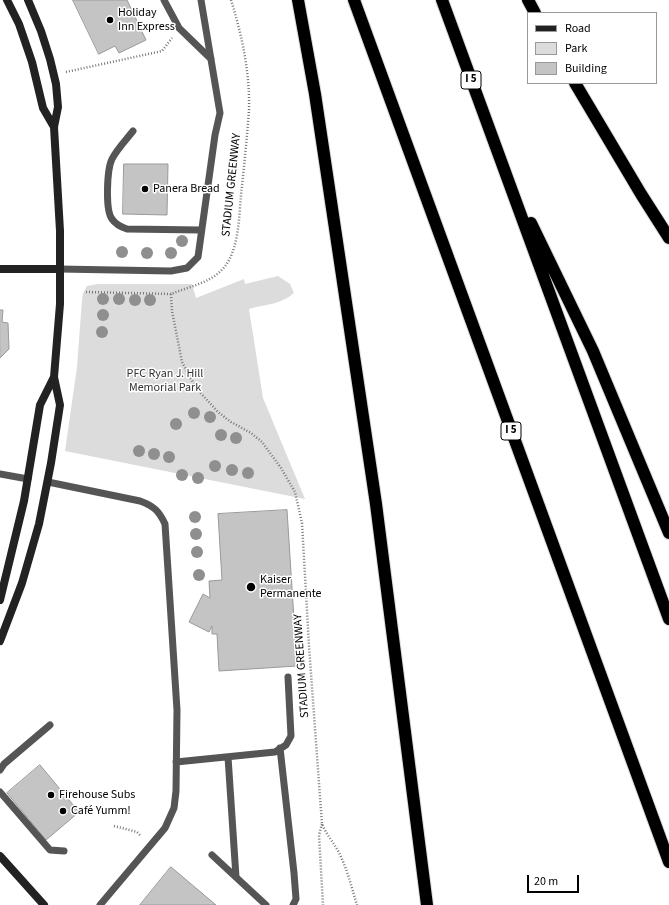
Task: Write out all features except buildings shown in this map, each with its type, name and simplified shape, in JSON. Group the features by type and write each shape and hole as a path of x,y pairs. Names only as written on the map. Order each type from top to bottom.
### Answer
{"highway":[{"path":"298,0 315,94 376,504 427,905"},
{"name":"I 5","path":"354,0 669,862"},
{"name":"I 5","path":"442,0 669,619"},
{"path":"528,0 534,12"},
{"path":"576,84 669,238"},
{"name":"I 5","path":"501,160 593,351 669,533"}],"main road":[{"path":"8,0 19,24 32,62 43,108 54,127"},
{"path":"0,641 22,583 38,524 48,482 60,405 54,377 60,304 60,231 54,127 58,107 54,74 41,31 28,0"},
{"path":"0,269 60,269"},
{"path":"0,600 23,508 40,405 54,377"},
{"path":"0,856 44,905"}],"lane":[{"path":"164,0 179,28 211,59"},
{"path":"60,269 171,271 187,268 198,257 214,135 220,113 201,0"},
{"path":"133,131 112,159 108,175 108,212 112,219 119,227 127,228 201,230"},
{"path":"0,474 28,479"},
{"path":"48,482 140,501 151,505 160,513 165,524 177,710 174,808 165,828 100,905"},
{"path":"176,762 275,752 286,745 291,736 288,677"},
{"path":"0,770 4,764 50,725"},
{"path":"280,748 294,873 296,899 293,905"},
{"path":"228,757 236,877"},
{"path":"0,792 50,850 64,851"},
{"path":"212,855 266,905"}],"path":[{"name":"STADIUM GREENWAY","path":"231,0 239,26 244,51 249,109 238,220 233,251 225,266 215,275 202,284 171,294 172,311 182,362 196,388 218,412 231,422 251,433 262,442 282,468 294,492 302,523 322,824 341,857 357,905"},
{"path":"54,74 162,51 179,28"},
{"path":"86,292 171,294"},
{"path":"322,824 319,835 324,905"},
{"path":"114,826 137,832 141,836"}],"green space":[{"name":"PFC Ryan J. Hill Memorial Park","path":"278,276 290,284 294,293 278,302 249,309 263,398 305,499 65,451 77,367 82,300 83,293 87,286 98,284 192,284 196,298 244,279 245,284"}],"place":[{"name":"Holiday Inn Express","path":"110,20"},
{"name":"Panera Bread","path":"145,189"},
{"name":"Kaiser Permanente","path":"251,587"},
{"name":"Firehouse Subs","path":"51,795"},
{"name":"Café Yumm!","path":"63,811"}]}
